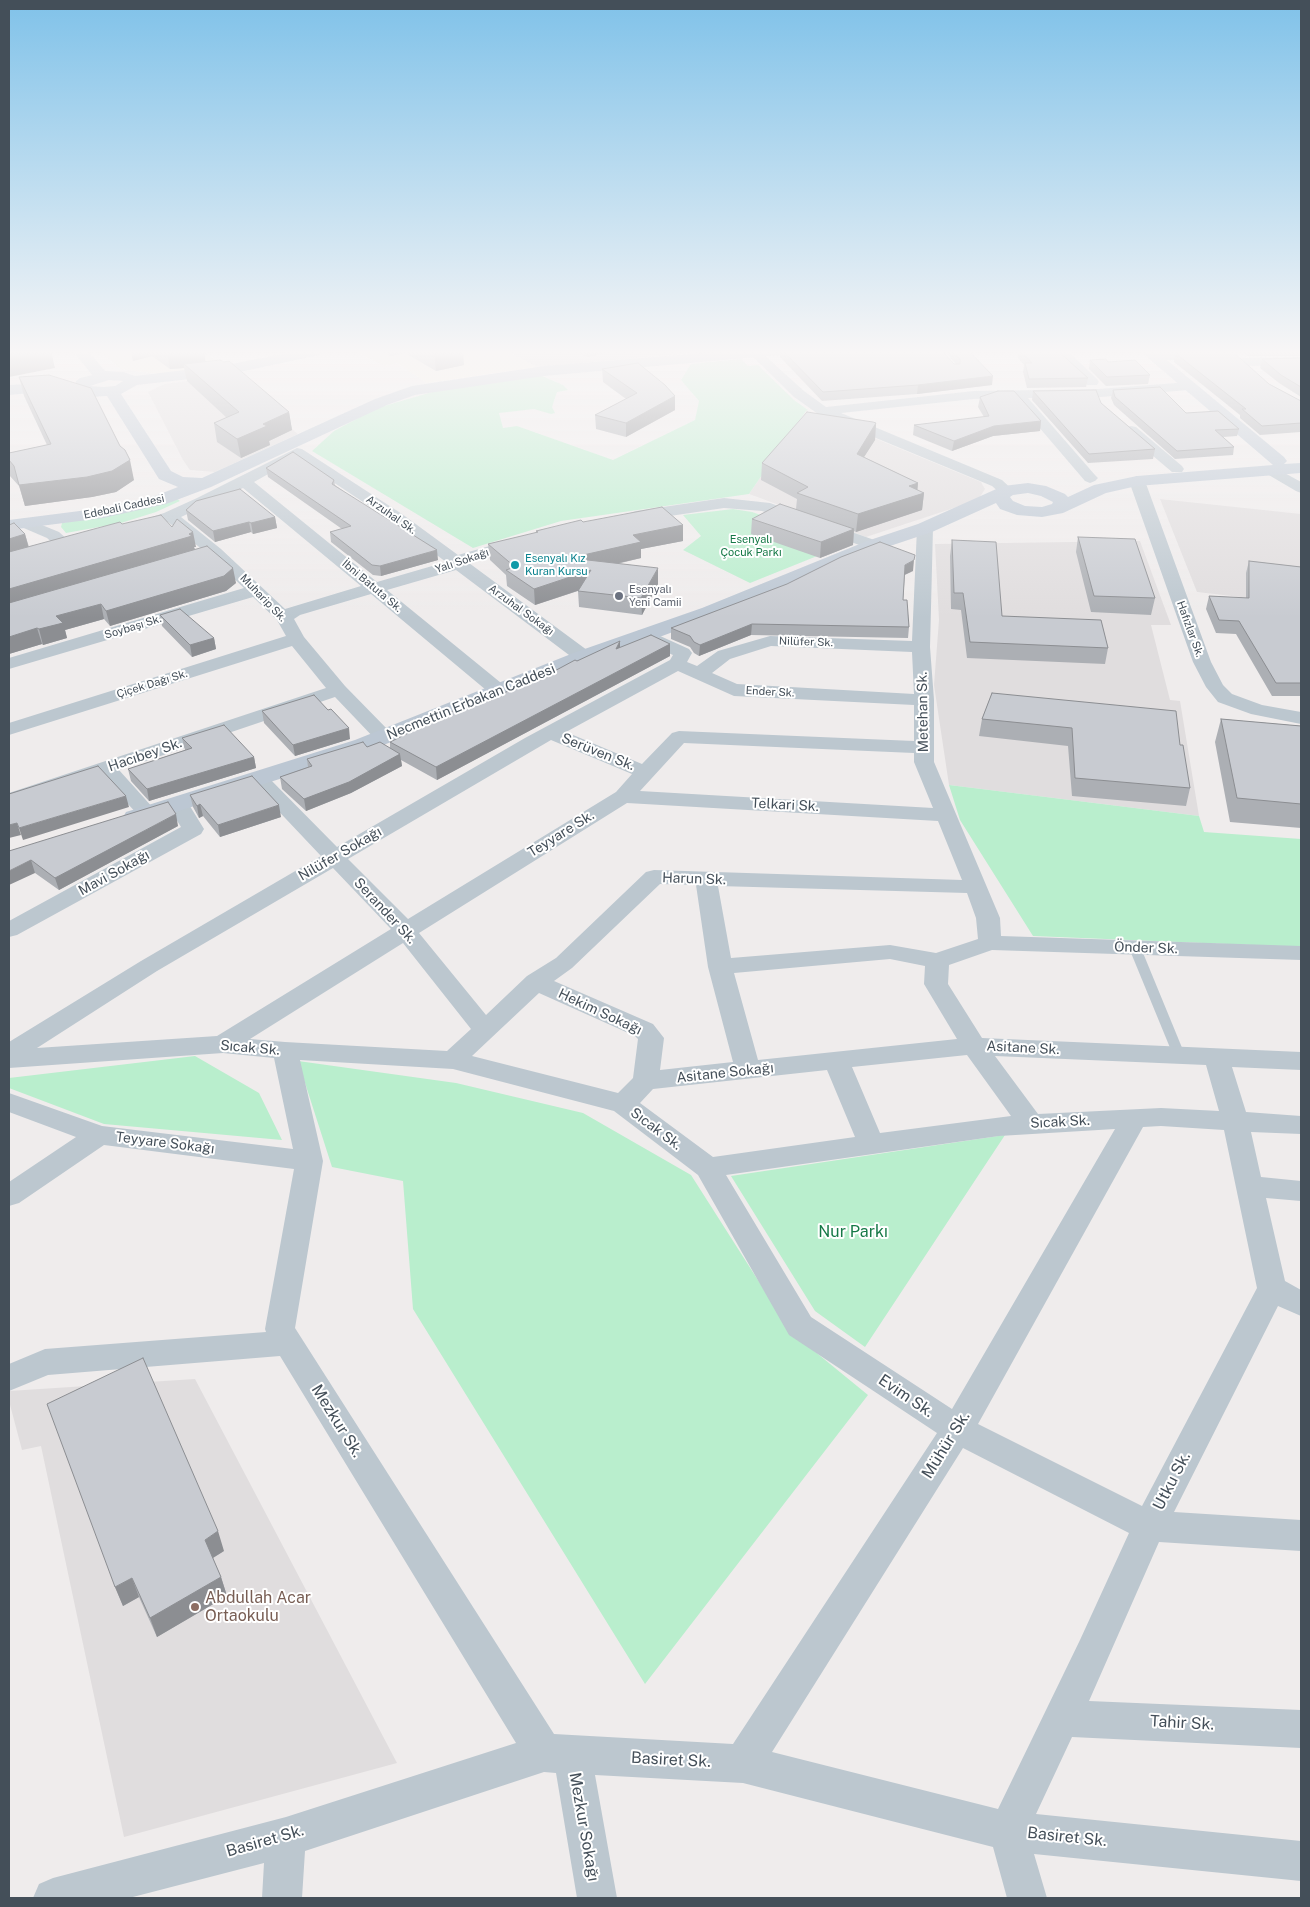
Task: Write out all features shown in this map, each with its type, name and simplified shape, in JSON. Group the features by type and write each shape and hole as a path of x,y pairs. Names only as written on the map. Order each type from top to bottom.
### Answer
{"street":[{"path":"143,440 165,475 180,482 205,483"},
{"name":"Edebali Caddesi","path":"17,524 103,513 160,500 205,483 298,440"},
{"path":"893,440 1011,489 1054,494 1062,502 1061,505"},
{"path":"1057,440 1090,478"},
{"path":"1143,440 1177,469"},
{"path":"1247,440 1301,488"},
{"name":"Edebali Caddesi","path":"117,532 170,516 244,481 297,452"},
{"name":"Arzuhal Sk.","path":"297,452 396,517 458,564"},
{"path":"1011,489 1177,469 1275,466 1301,459"},
{"name":"Necmettin Erbakan Caddesi","path":"925,528 1051,511 1100,489 1137,482 1275,466 1301,468"},
{"path":"160,500 164,491 165,475"},
{"name":"İbni Batuta Sk.","path":"244,481 499,691"},
{"name":"Hafızlar Sk.","path":"1137,482 1202,662 1215,687 1225,698 1258,710 1301,718"},
{"name":"Necmettin Erbakan Caddesi","path":"1011,489 1001,497 1002,501 1006,505 1033,512"},
{"name":"Necmettin Erbakan Caddesi","path":"110,824 384,737 584,657 709,612 874,546 925,528 1011,489"},
{"path":"619,519 724,503 764,506 874,546"},
{"name":"Muharip Sk.","path":"170,516 215,552 284,617 296,639 338,690 384,737"},
{"name":"Edebali Caddesi","path":"17,524 53,536 64,546"},
{"name":"Metehan Sk.","path":"925,528 921,647 924,700 924,762 988,918 990,943"},
{"name":"Edebali Caddesi","path":"46,551 100,537"},
{"name":"Yalı Sokağı","path":"284,617 294,611 458,564 464,560 536,537"},
{"path":"196,557 215,552"},
{"name":"Arzuhal Sokağı","path":"458,564 584,657"},
{"name":"Soybaşı Sk.","path":"9,664 257,590"},
{"path":"643,635 683,653 677,664"},
{"name":"Çiçek Dağı Sk.","path":"9,729 296,639"},
{"name":"Nilüfer Sk.","path":"698,674 724,655 770,641 921,647"},
{"name":"Ender Sk.","path":"677,664 734,690 924,700"},
{"name":"Nilüfer Sokağı","path":"9,1054 149,966 550,732 677,664"},
{"name":"Hacıbey Sk.","path":"12,795 106,768 338,690"},
{"name":"Serüven Sk.","path":"550,732 645,772"},
{"name":"Teyyare Sk.","path":"223,1044 622,796 679,737 924,747"},
{"path":"106,768 147,813"},
{"name":"Serander Sk.","path":"258,778 405,930 484,1029"},
{"name":"Telkari Sk.","path":"622,796 947,815"},
{"name":"Mavi Sokağı","path":"9,930 193,829 177,803"},
{"name":"Harun Sk.","path":"453,1060 536,982 564,963 654,877 976,887"},
{"path":"706,879 720,967 748,1070"},
{"path":"720,967 890,952 937,961 990,943"},
{"name":"Önder Sk.","path":"990,943 1301,953"},
{"path":"937,961 936,984 974,1046 1030,1124"},
{"name":"Hekim Sokağı","path":"536,982 644,1030 651,1038 646,1081"},
{"name":"Sıcak Sk.","path":"9,1058 223,1044 286,1051 453,1060 623,1104 708,1168 999,1126 1161,1116 1301,1125"},
{"name":"Asitane Sk.","path":"836,1060 974,1046 1301,1061"},
{"name":"Mezkur Sk.","path":"286,1051 309,1161 280,1329 558,1754"},
{"path":"1216,1057 1235,1121 1251,1186 1272,1288 1301,1304"},
{"path":"836,1060 871,1144"},
{"name":"Asitane Sokağı","path":"646,1081 836,1060"},
{"path":"623,1104 646,1081"},
{"path":"9,1102 99,1135"},
{"name":"Mühür Sk.","path":"743,1764 957,1429 1135,1118"},
{"name":"Teyyare Sokağı","path":"9,1196 99,1135 309,1161"},
{"name":"Evim Sk.","path":"708,1168 800,1326 957,1429 1149,1526 1301,1536"},
{"path":"1251,1186 1301,1191"},
{"name":"Utku Sk.","path":"1008,1831 1062,1718 1149,1526 1272,1288"},
{"path":"9,1378 45,1362 288,1343"},
{"name":"Tahir Sk.","path":"1062,1718 1301,1729"},
{"name":"Basiret Sk.","path":"53,1898 286,1837 558,1754 743,1764 1008,1831 1301,1861"},
{"name":"Mezkur Sokağı","path":"558,1754 597,1898"},
{"path":"1008,1831 1027,1898"},
{"path":"282,1898 286,1837"}],"lane":[{"path":"1135,948 1179,1055"}],"shaded area":[{"path":"173,440 285,440 215,472 190,470"},
{"path":"786,440 879,440 981,482 985,489 978,500 866,537 749,494"},
{"path":"1160,499 1301,514 1301,604 1197,592"},
{"path":"1140,541 1171,625 1151,625 1170,700 1180,701 1199,816 949,785 934,685 939,620 935,544"},
{"name":"Abdullah Acar Ortaokulu","path":"195,1379 397,1763 124,1837 41,1446 22,1450 9,1401 9,1391"}],"green space":[{"path":"324,440 557,440 613,460 654,440 786,440 749,494 561,521 473,548 312,451"},
{"path":"176,498 180,501 156,512 121,523 66,533 61,527 62,523"},
{"name":"Esenyalı Çocuk Parkı","path":"733,509 752,512 847,544 750,583 683,550 701,536 683,515"},
{"path":"949,785 1199,816 1204,832 1301,839 1301,947 1033,936 960,820"},
{"path":"195,1056 259,1093 282,1140 104,1124 9,1088 9,1078"},
{"path":"298,1061 456,1083 583,1113 691,1175 791,1332 868,1395 645,1684 413,1309 403,1181 332,1167"},
{"name":"Nur Parkı","path":"1005,1135 865,1347 815,1311 731,1176"}],"building":[{"path":"49,440 117,440 130,460 112,471 87,477 19,485 14,466 9,460 9,453 51,444"},
{"path":"782,440 866,440 857,454 918,483 909,486 924,493 858,514 797,493 808,487 762,463"},
{"path":"1077,440 1144,440 1155,449 1089,454"},
{"path":"1164,440 1226,440 1234,447 1177,451"},
{"path":"293,452 334,480 332,484 437,550 380,566 372,565 330,532 351,526 266,468"},
{"path":"240,489 275,517 213,531 186,510 196,501"},
{"path":"780,504 854,529 821,542 752,519"},
{"path":"662,507 683,525 633,535 641,542 570,558 658,568 641,598 578,591 591,570 534,589 506,570 515,567 488,544 581,520 583,522"},
{"path":"161,515 172,527 177,519 193,532 189,534 192,536 9,589 9,552 120,522 122,524"},
{"path":"14,523 25,534 9,539 9,525"},
{"path":"1078,537 1135,539 1155,598 1094,596"},
{"path":"952,540 996,542 1002,616 1101,620 1108,648 970,642 963,593 954,593"},
{"path":"880,542 915,555 914,560 905,565 903,600 907,600 909,627 752,624 700,645 694,642 690,636 671,628 787,584 841,557"},
{"path":"207,546 233,568 224,576 106,611 101,604 56,616 63,623 37,628 9,637 9,603"},
{"path":"1249,561 1301,567 1301,683 1276,683 1239,621 1219,620 1209,596 1249,598"},
{"path":"180,609 214,638 190,645 160,615"},
{"path":"651,635 670,644 436,767 390,742 481,697 489,701 544,672 549,674 575,660 577,661 620,641 616,649"},
{"path":"992,693 1176,711 1180,745 1183,745 1190,788 1075,778 1072,728 982,719"},
{"path":"314,695 349,728 293,745 262,711"},
{"path":"1221,719 1301,726 1301,804 1237,798"},
{"path":"224,725 254,757 147,789 128,769 192,748 182,738"},
{"path":"363,742 367,747 380,742 400,754 349,782 304,799 280,777 312,766 307,759"},
{"path":"98,766 126,796 19,828 17,823 9,825 9,794"},
{"path":"252,776 279,805 218,825 200,804 197,806 190,795"},
{"path":"168,802 176,814 55,878 31,860 9,871 9,851"},
{"path":"143,1358 218,1531 205,1540 221,1577 150,1618 132,1578 115,1587 47,1404"}],"place":[{"name":"Esenyalı Kız Kuran Kursu","path":"515,565"},
{"name":"Esenyalı Yeni Camii","path":"619,596"},
{"name":"Abdullah Acar Ortaokulu","path":"195,1607"}]}
